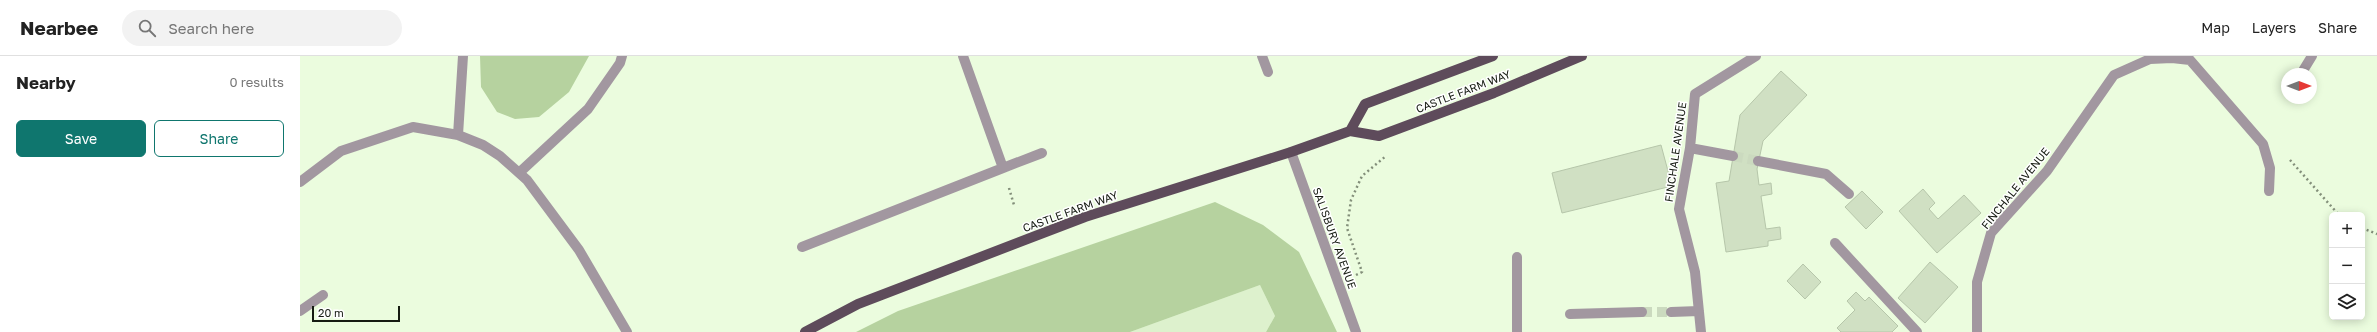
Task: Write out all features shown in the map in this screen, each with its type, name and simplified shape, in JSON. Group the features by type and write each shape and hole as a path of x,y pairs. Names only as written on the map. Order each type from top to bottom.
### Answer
{"main road":[{"name":"CASTLE FARM WAY","path":"1350,131 1365,104 1493,56"},
{"name":"CASTLE FARM WAY","path":"805,332 858,304 1085,217 1291,152 1350,131 1379,136 1494,93 1582,56"}],"street":[{"path":"458,135 464,56"},
{"path":"520,172 588,109 620,63 622,56"},
{"path":"963,56 1003,168"},
{"path":"1262,56 1268,72"},
{"name":"FINCHALE AVENUE","path":"1701,332 1695,272 1679,209 1690,148 1695,94 1756,56"},
{"path":"2305,68 2312,56"},
{"name":"FINCHALE AVENUE","path":"1977,332 1977,282 1991,233 2047,171 2114,75 2150,59 2172,58 2190,60 2263,144 2270,168 2269,191"},
{"path":"300,182 341,151 413,127 458,135 483,145 520,172 579,250 627,332"},
{"path":"1690,148 1733,156"},
{"name":"SALISBURY AVENUE","path":"1291,152 1356,332"},
{"path":"802,247 968,184 1003,168 1042,153"},
{"path":"1758,161 1826,174 1848,194"},
{"path":"1835,243 1917,332"},
{"path":"1517,257 1517,332"},
{"path":"300,312 323,295"},
{"path":"1670,312 1699,311"},
{"path":"1570,314 1642,312"}],"path":[{"path":"1338,283 1362,272 1347,228 1351,200 1362,176 1389,154"},
{"path":"2365,229 2377,234"}],"shaded area":[{"path":"480,56 589,56 569,92 539,117 515,119 497,112 481,87"},
{"path":"1215,202 1263,225 1299,252 1337,332 1266,332 1275,316 1260,285 1130,332 856,332 898,311"},
{"path":"1260,285 1275,316 1266,332 1130,332"}],"building":[{"path":"1781,71 1807,95 1763,141 1757,169 1759,185 1771,183 1772,194 1761,196 1766,229 1780,227 1781,239 1768,241 1768,246 1726,252 1716,183 1729,181 1740,115"},
{"path":"1661,145 1672,186 1562,213 1552,173"},
{"path":"1923,189 1935,203 1929,209 1938,219 1964,195 1981,213 1937,253 1899,211"},
{"path":"1862,191 1883,212 1866,229 1845,207"},
{"path":"1930,262 1958,287 1925,323 1898,298"},
{"path":"1803,264 1821,282 1805,299 1787,281"},
{"path":"1856,292 1865,301 1869,297 1898,326 1892,332 1841,332 1837,328 1855,310 1847,301"}],"tunnel":[{"path":"1733,156 1758,161"},
{"path":"1642,312 1671,312"}]}
